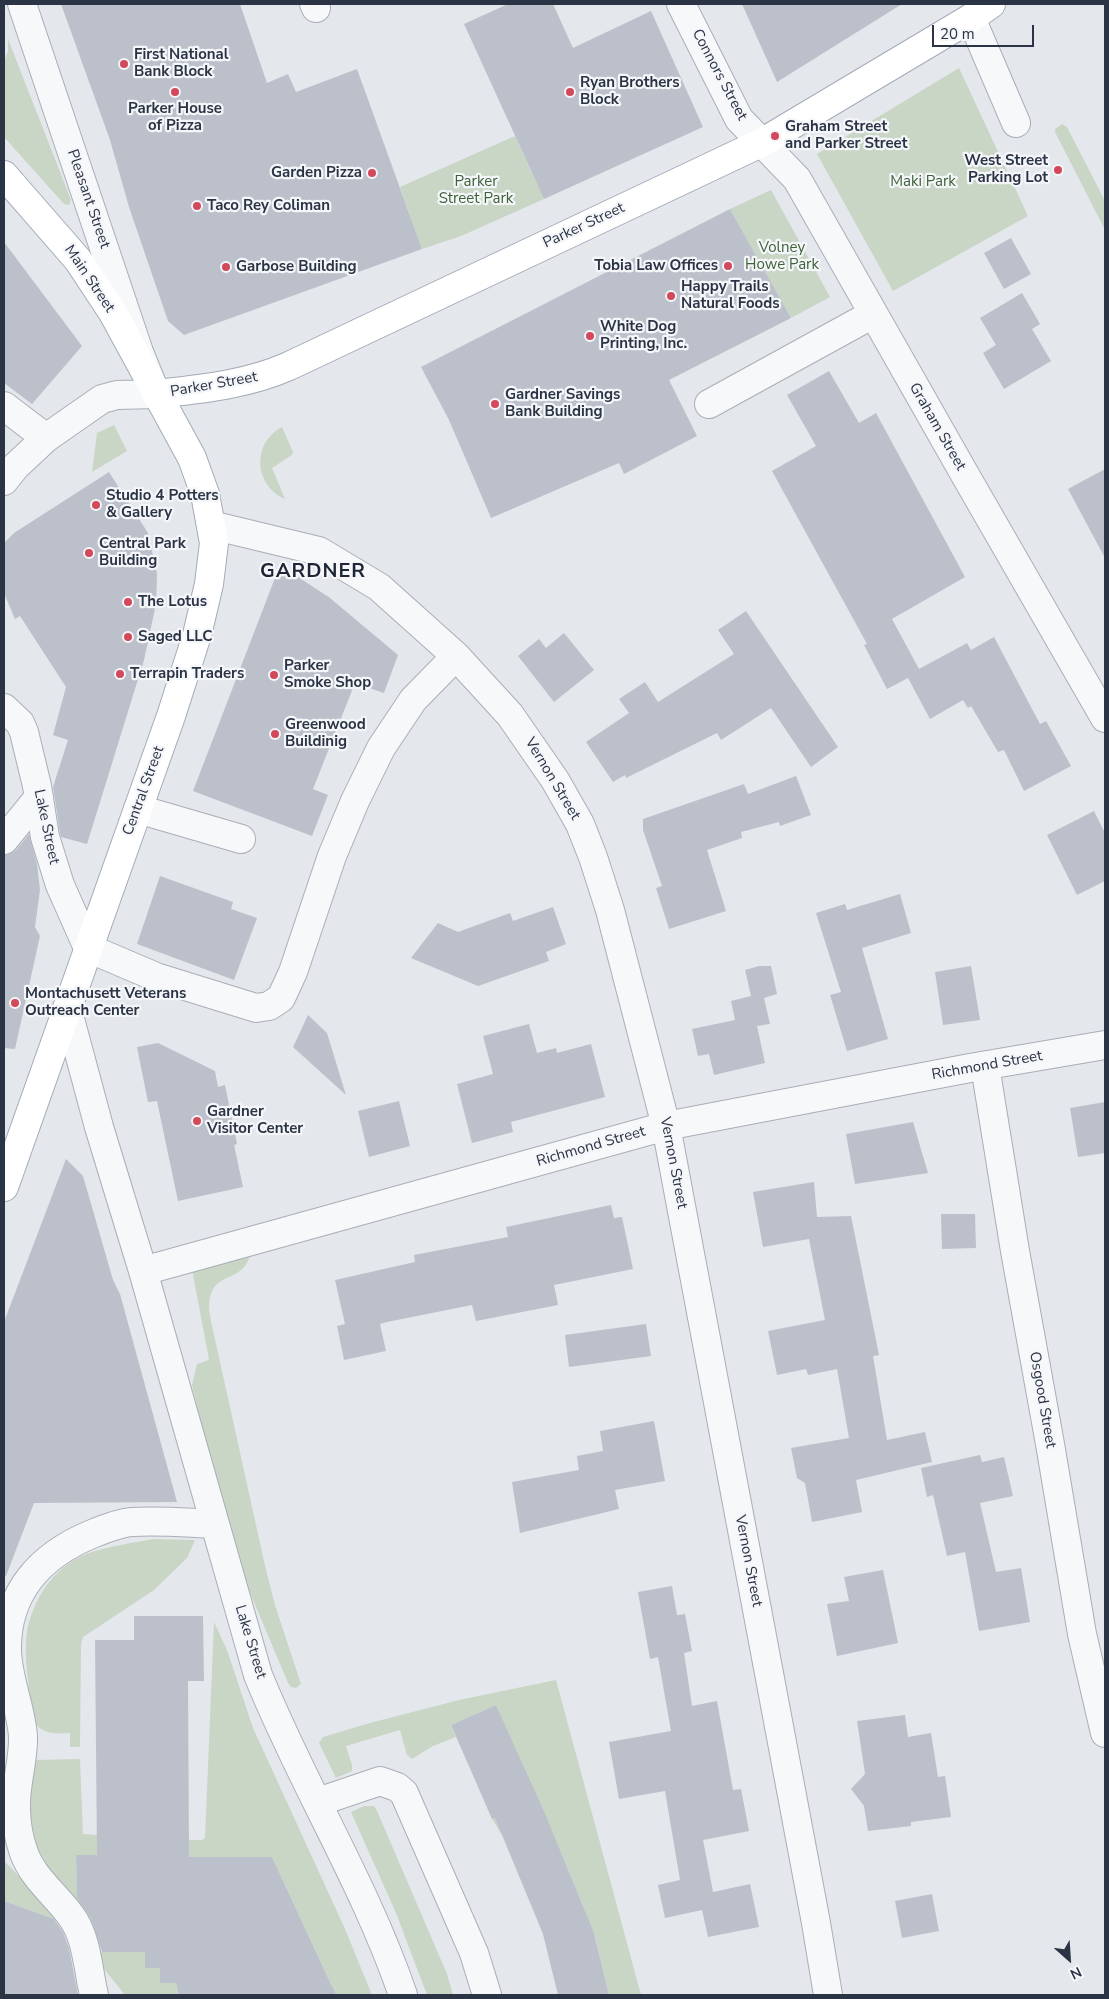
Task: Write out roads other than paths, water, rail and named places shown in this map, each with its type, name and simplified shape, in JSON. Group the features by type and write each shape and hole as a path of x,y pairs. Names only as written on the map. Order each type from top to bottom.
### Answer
{"main road":[{"name":"Parker Street","path":"156,394 226,386 273,373 762,142 981,11 1010,4"},
{"name":"Main Street","path":"4,175 63,242 90,277 113,313 156,394"},
{"name":"Central Street","path":"4,1187 171,716 196,635 209,584 214,542 205,494 192,458 156,394"}],"street":[{"name":"Pleasant Street","path":"22,4 139,352 156,394"},
{"name":"Connors Street","path":"681,4 739,119 762,142"},
{"path":"981,11 1016,123"},
{"name":"Graham Street","path":"762,142 797,178 873,314 1102,706"},
{"path":"709,404 873,314"},
{"path":"4,481 16,466 46,438 102,398 117,395 156,394"},
{"path":"4,406 46,438"},
{"name":"Vernon Street","path":"211,525 320,551 379,587 456,656 522,730 564,794 580,824 610,910 666,1126 828,1995"},
{"path":"88,948 156,977 256,1008 268,1006 281,998 292,972 332,856 355,801 377,757 413,700 456,656"},
{"name":"Lake Street","path":"4,708 20,724 24,732 39,797 45,836 60,885 88,948"},
{"path":"4,840 39,797"},
{"path":"138,808 241,839"},
{"name":"Lake Street","path":"68,1008 99,1128 143,1271 258,1675 282,1730 376,1924 403,1995"},
{"name":"Richmond Street","path":"143,1271 666,1126 1105,1045"},
{"name":"Osgood Street","path":"985,1066 1015,1252 1082,1634 1105,1733"},
{"path":"94,1995 78,1926 28,1864 18,1833 16,1807 23,1738 7,1652 12,1614 22,1589 40,1566 71,1543 102,1530 131,1522 215,1524"},
{"path":"318,1802 380,1781 397,1786 404,1794 474,1954 487,1995"}],"place":[{"name":"First National Bank Block","path":"124,64"},
{"name":"Parker House of Pizza","path":"175,92"},
{"name":"Ryan Brothers Block","path":"570,92"},
{"name":"Graham Street and Parker Street","path":"775,136"},
{"name":"West Street Parking Lot","path":"1058,170"},
{"name":"Garden Pizza","path":"372,173"},
{"name":"Taco Rey Coliman","path":"197,206"},
{"name":"Tobia Law Offices","path":"728,266"},
{"name":"Garbose Building","path":"226,267"},
{"name":"Happy Trails Natural Foods","path":"671,296"},
{"name":"White Dog Printing, Inc.","path":"590,336"},
{"name":"Gardner Savings Bank Building","path":"495,404"},
{"name":"Studio 4 Potters & Gallery","path":"96,505"},
{"name":"Central Park Building","path":"89,553"},
{"name":"The Lotus","path":"128,602"},
{"name":"Saged LLC","path":"128,637"},
{"name":"Terrapin Traders","path":"120,674"},
{"name":"Parker Smoke Shop","path":"274,675"},
{"name":"Greenwood Buildinig","path":"275,734"},
{"name":"Montachusett Veterans Outreach Center","path":"15,1003"},
{"name":"Gardner Visitor Center","path":"197,1121"}],"district":[{"name":"GARDNER","path":"313,572"}],"park label":[{"name":"Maki Park","path":"923,182"},
{"name":"Parker Street Park","path":"476,190"},
{"name":"Volney Howe Park","path":"782,256"}]}
